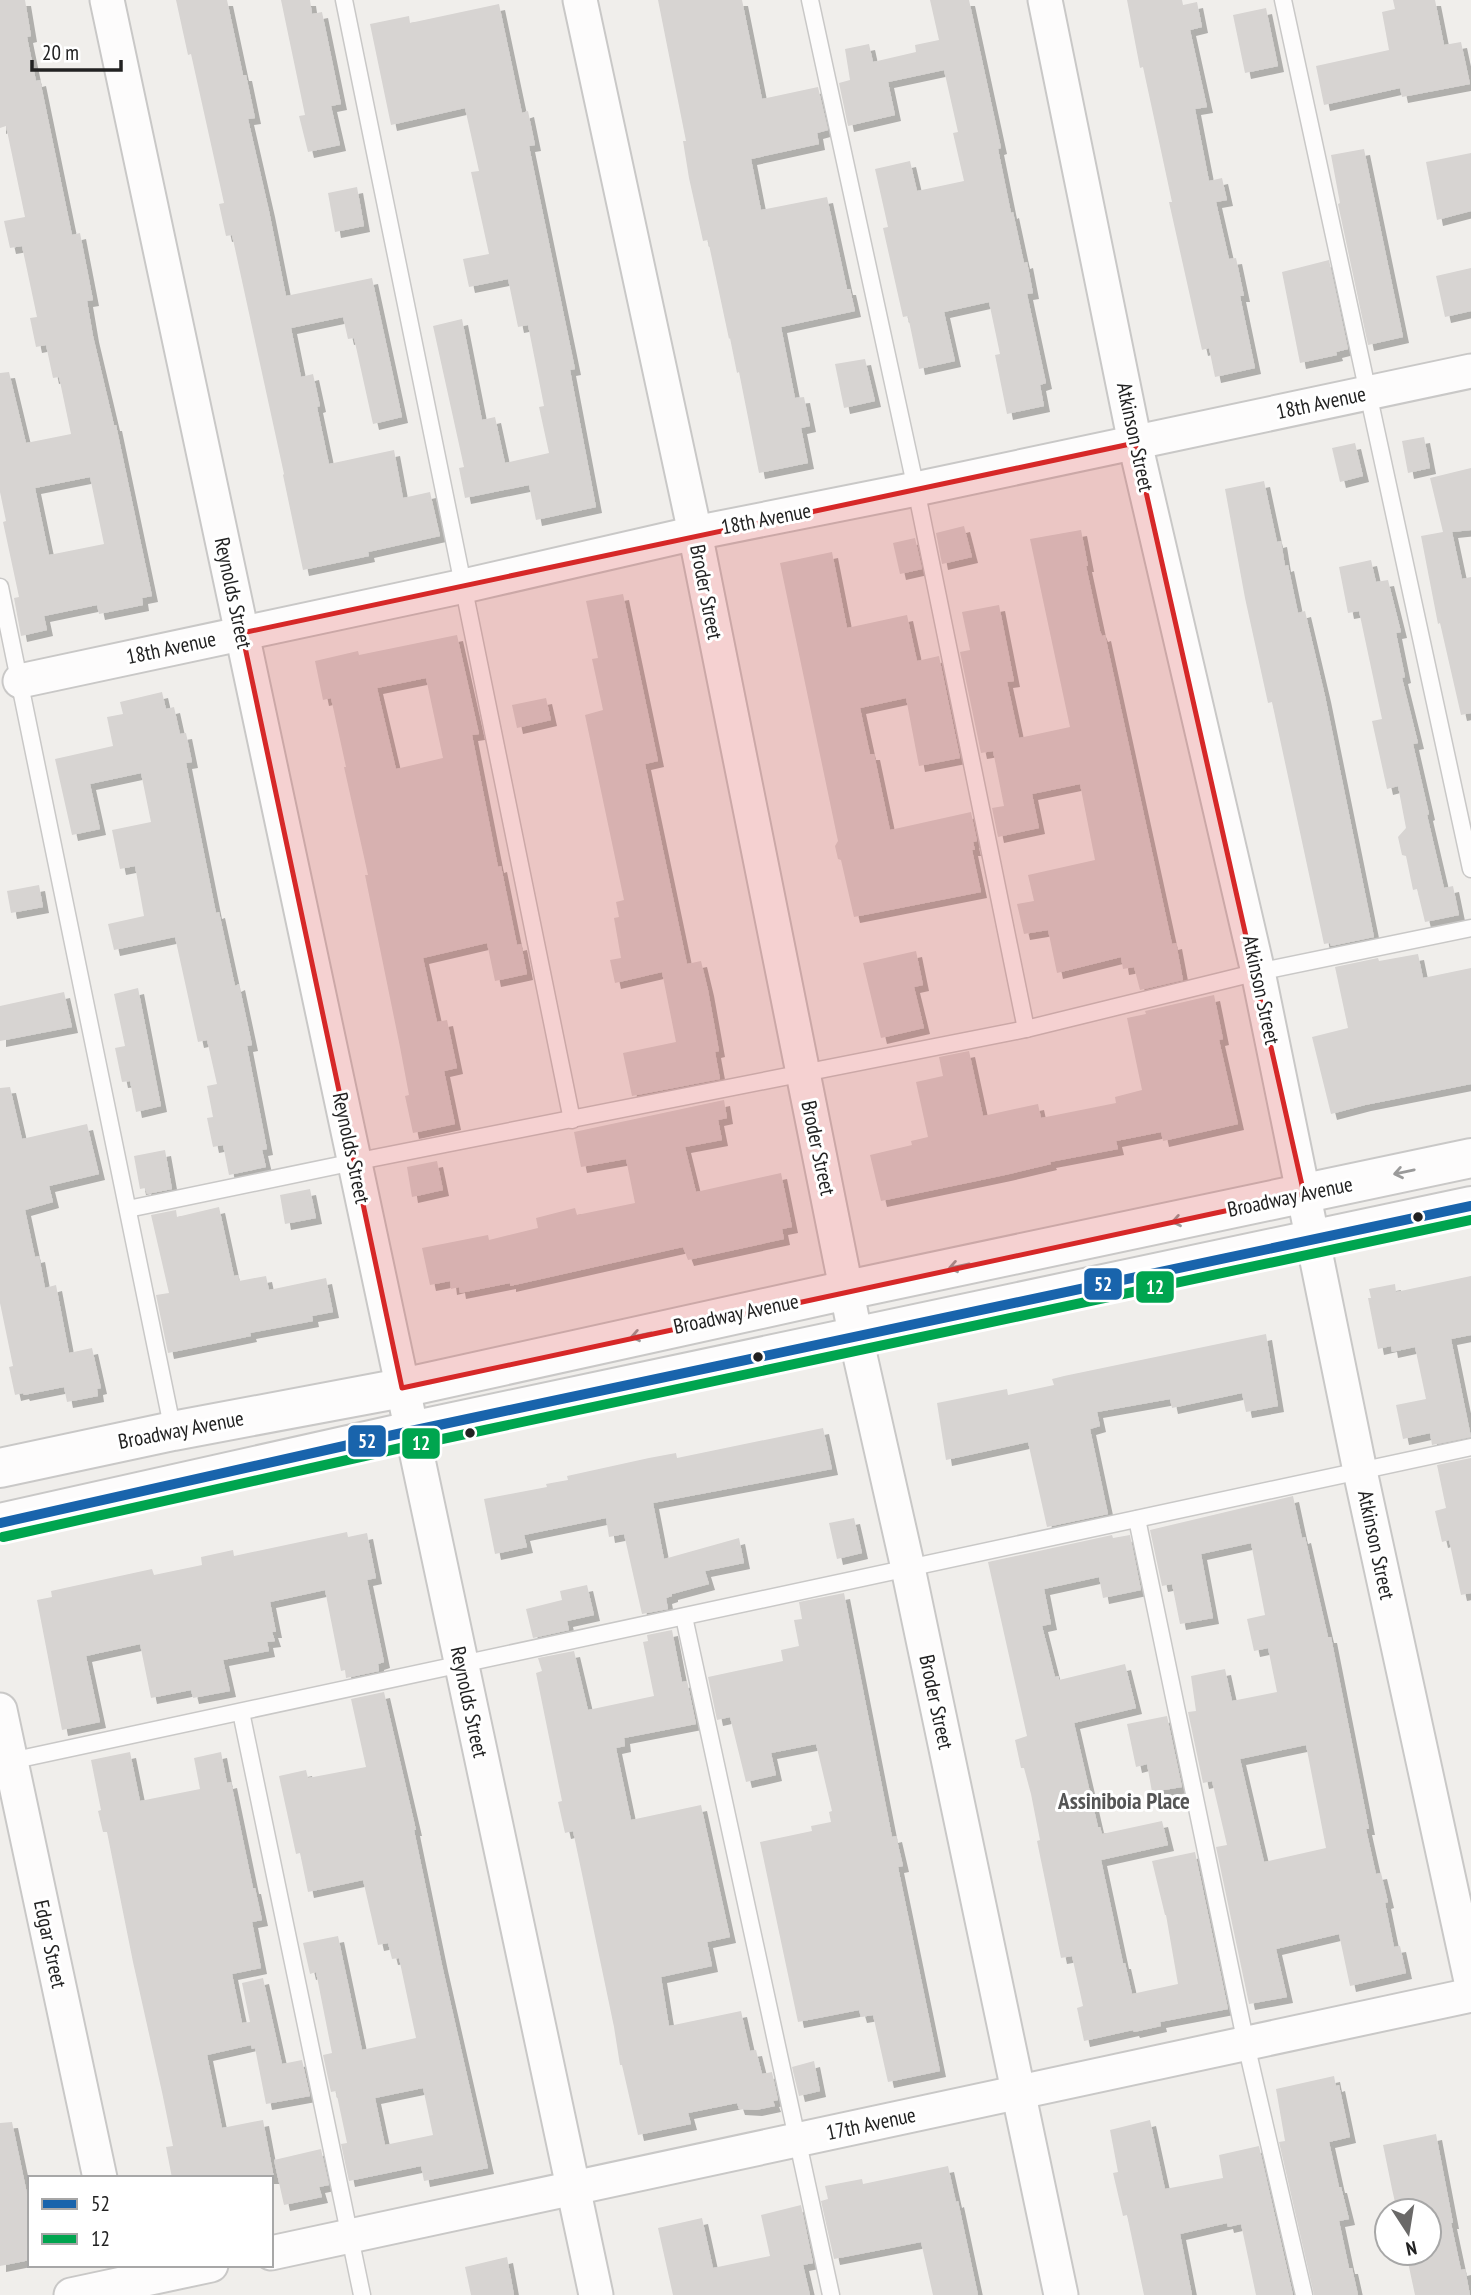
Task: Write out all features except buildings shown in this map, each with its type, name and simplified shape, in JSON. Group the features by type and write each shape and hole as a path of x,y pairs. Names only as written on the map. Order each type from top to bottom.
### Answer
{"street":[{"name":"Reynolds Street","path":"107,0 596,2295"},
{"name":"Broder Street","path":"580,0 695,533 856,1338 908,1568 1061,2295"},
{"name":"Atkinson Street","path":"1045,0 1135,443 1258,972 1360,1471 1471,1981"},
{"name":"18th Avenue","path":"20,681 464,586 695,533 1471,371"},
{"name":"Broadway Avenue","path":"0,1468 173,1431 402,1388 1471,1157"},
{"path":"0,1523 411,1431 1471,1206"},
{"name":"Edgar Street","path":"0,1710 6,1762 100,2176"},
{"name":"17th Avenue","path":"273,2252 1471,1995"},
{"path":"71,2295 122,2281 200,2267"}],"lane":[{"path":"344,0 572,1120"},
{"path":"810,0 916,489 1026,1029"},
{"path":"1283,0 1471,869"},
{"path":"0,587 173,1431"},
{"path":"128,1209 1026,1029 1258,972 1471,928"},
{"path":"6,1762 1471,1447"},
{"path":"1137,1519 1246,2043 1304,2295"},
{"path":"684,1616 831,2295"},
{"path":"241,1712 362,2295"}],"highlighted area":[{"path":"1135,443 1304,1194 402,1388 242,633"}],"transit line":[{"name":"52","path":"0,1523 411,1431 1471,1206"},
{"name":"12","path":"3,1537 414,1445 1471,1220"}],"district":[{"name":"Assiniboia Place","path":"1124,1801"}]}
